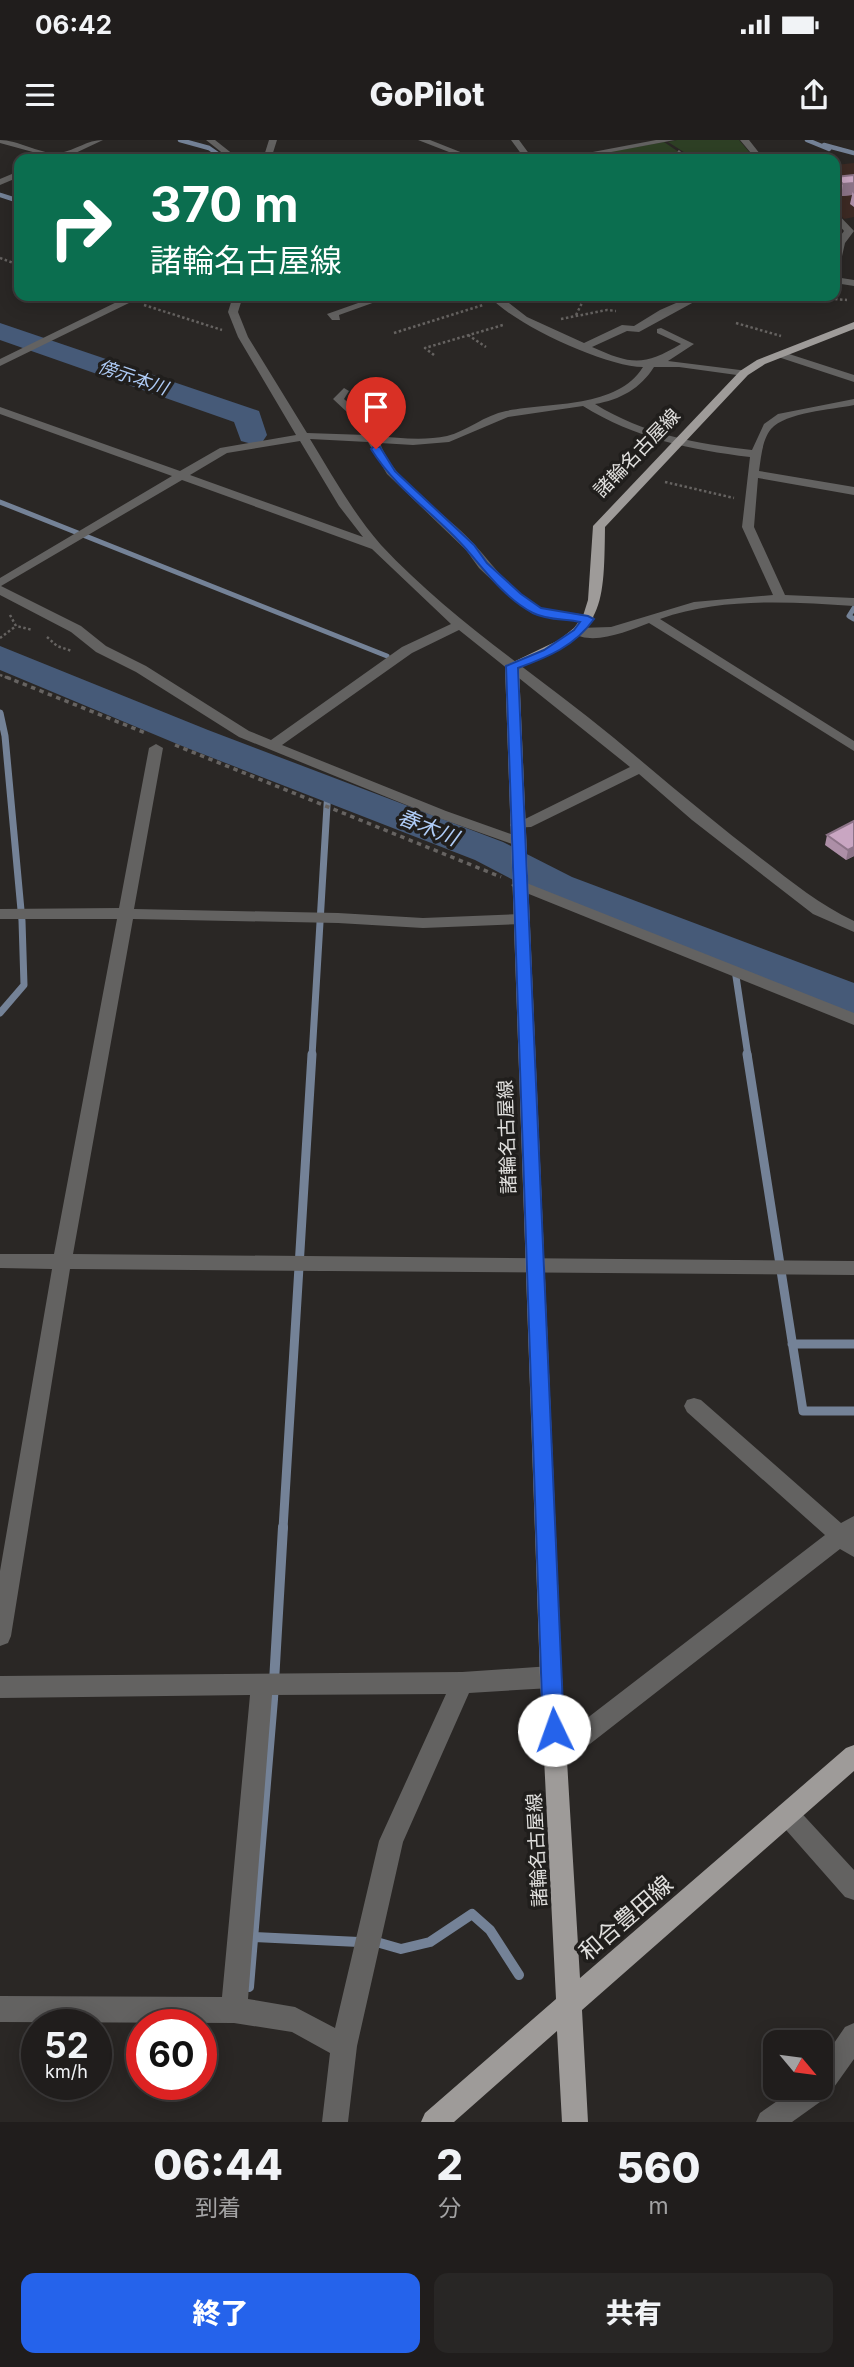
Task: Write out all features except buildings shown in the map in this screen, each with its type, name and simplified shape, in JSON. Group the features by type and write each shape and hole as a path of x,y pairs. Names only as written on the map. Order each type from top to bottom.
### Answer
{"main road":[{"name":"諸輪名古屋線","path":"575,2122 551,1677 512,666 549,653 578,632 588,619 598,592 599,526 744,373 761,362 854,325"},
{"name":"和合豊田線","path":"434,2122 854,1756"}],"street":[{"path":"0,140 44,154"},
{"path":"70,154 99,140"},
{"path":"210,140 228,154"},
{"path":"422,140 460,154"},
{"path":"589,154 671,140"},
{"path":"744,140 756,154"},
{"path":"840,220 849,231 840,243 845,271"},
{"path":"0,363 125,301"},
{"path":"236,301 233,312 243,337 287,412 306,437 345,506 376,546 460,625 640,768 697,817 818,910 854,927"},
{"path":"336,318 332,314 372,301"},
{"path":"500,301 537,327 606,357 631,364 654,363 744,373"},
{"path":"583,346 626,327 635,330 664,312 689,301"},
{"path":"0,583 225,450 315,435 432,442 449,439 505,414 608,399 630,389 654,363 689,344 661,331"},
{"path":"782,355 854,379"},
{"path":"344,391 338,399 368,426 391,472 470,547 483,565 517,597 538,611 588,619"},
{"path":"780,597 748,527 749,499 762,435 775,419 788,414 854,402"},
{"path":"586,403 625,424 681,442 757,454"},
{"path":"0,410 376,546"},
{"path":"754,474 808,481 854,491"},
{"path":"0,590 76,629 101,649 141,669 244,734 518,844"},
{"path":"578,632 596,634 702,605 780,597 854,602"},
{"path":"650,618 854,747"},
{"path":"274,744 407,650 460,625"},
{"path":"0,1636 62,1262 157,741"},
{"path":"517,825 526,824 640,768"},
{"path":"519,881 854,1019"},
{"path":"0,914 45,912 423,923 521,919"},
{"path":"0,1261 854,1268"},
{"path":"555,1757 850,1536 694,1406"},
{"path":"0,1687 462,1683 551,1677"},
{"path":"335,2122 344,2046 391,1841 462,1683"},
{"path":"234,2010 262,1685"},
{"path":"787,1814 854,1888"},
{"path":"0,2010 234,2010 295,2020 344,2046"},
{"path":"833,2067 854,2036"},
{"path":"769,2122 800,2100"}],"path":[{"path":"130,301 243,337"},
{"path":"394,332 487,301"},
{"path":"576,314 583,301"},
{"path":"537,327 576,314 616,311"},
{"path":"434,355 425,348 523,319"},
{"path":"736,323 812,343"},
{"path":"468,335 486,347"},
{"path":"645,477 705,493 749,499"},
{"path":"0,638 16,626"},
{"path":"0,675 157,741 505,879 519,881"}],"shaded area":[{"path":"854,163 854,217 844,219 840,215 840,164"}],"green space":[{"path":"739,140 751,154 687,154 668,142"},
{"path":"664,142 682,154 598,154"}],"waterway":[{"path":"180,140 209,148 218,154"},
{"path":"807,140 829,149"},
{"path":"824,145 854,153"},
{"path":"0,195 14,199"},
{"name":"傍示本川","path":"0,331 248,417 252,435"},
{"path":"0,502 387,656"},
{"path":"854,608 849,616 854,619"},
{"name":"春木川","path":"0,657 195,738 489,851 557,886 854,999"},
{"path":"0,713 5,736 22,921 24,985 0,1013"},
{"path":"312,1056 328,789"},
{"path":"732,950 748,1056"},
{"path":"283,1529 312,1054"},
{"path":"747,1054 792,1344"},
{"path":"792,1344 854,1344"},
{"path":"792,1344 803,1411 854,1411"},
{"path":"249,1987 273,1699 283,1527"},
{"path":"254,1937 380,1943 401,1949 430,1942 472,1914 490,1930 519,1975"}],"route":[{"path":"376,449 391,472 470,547 483,565 517,597 538,611 588,619 578,632 549,653 512,666 554,1730"}]}
